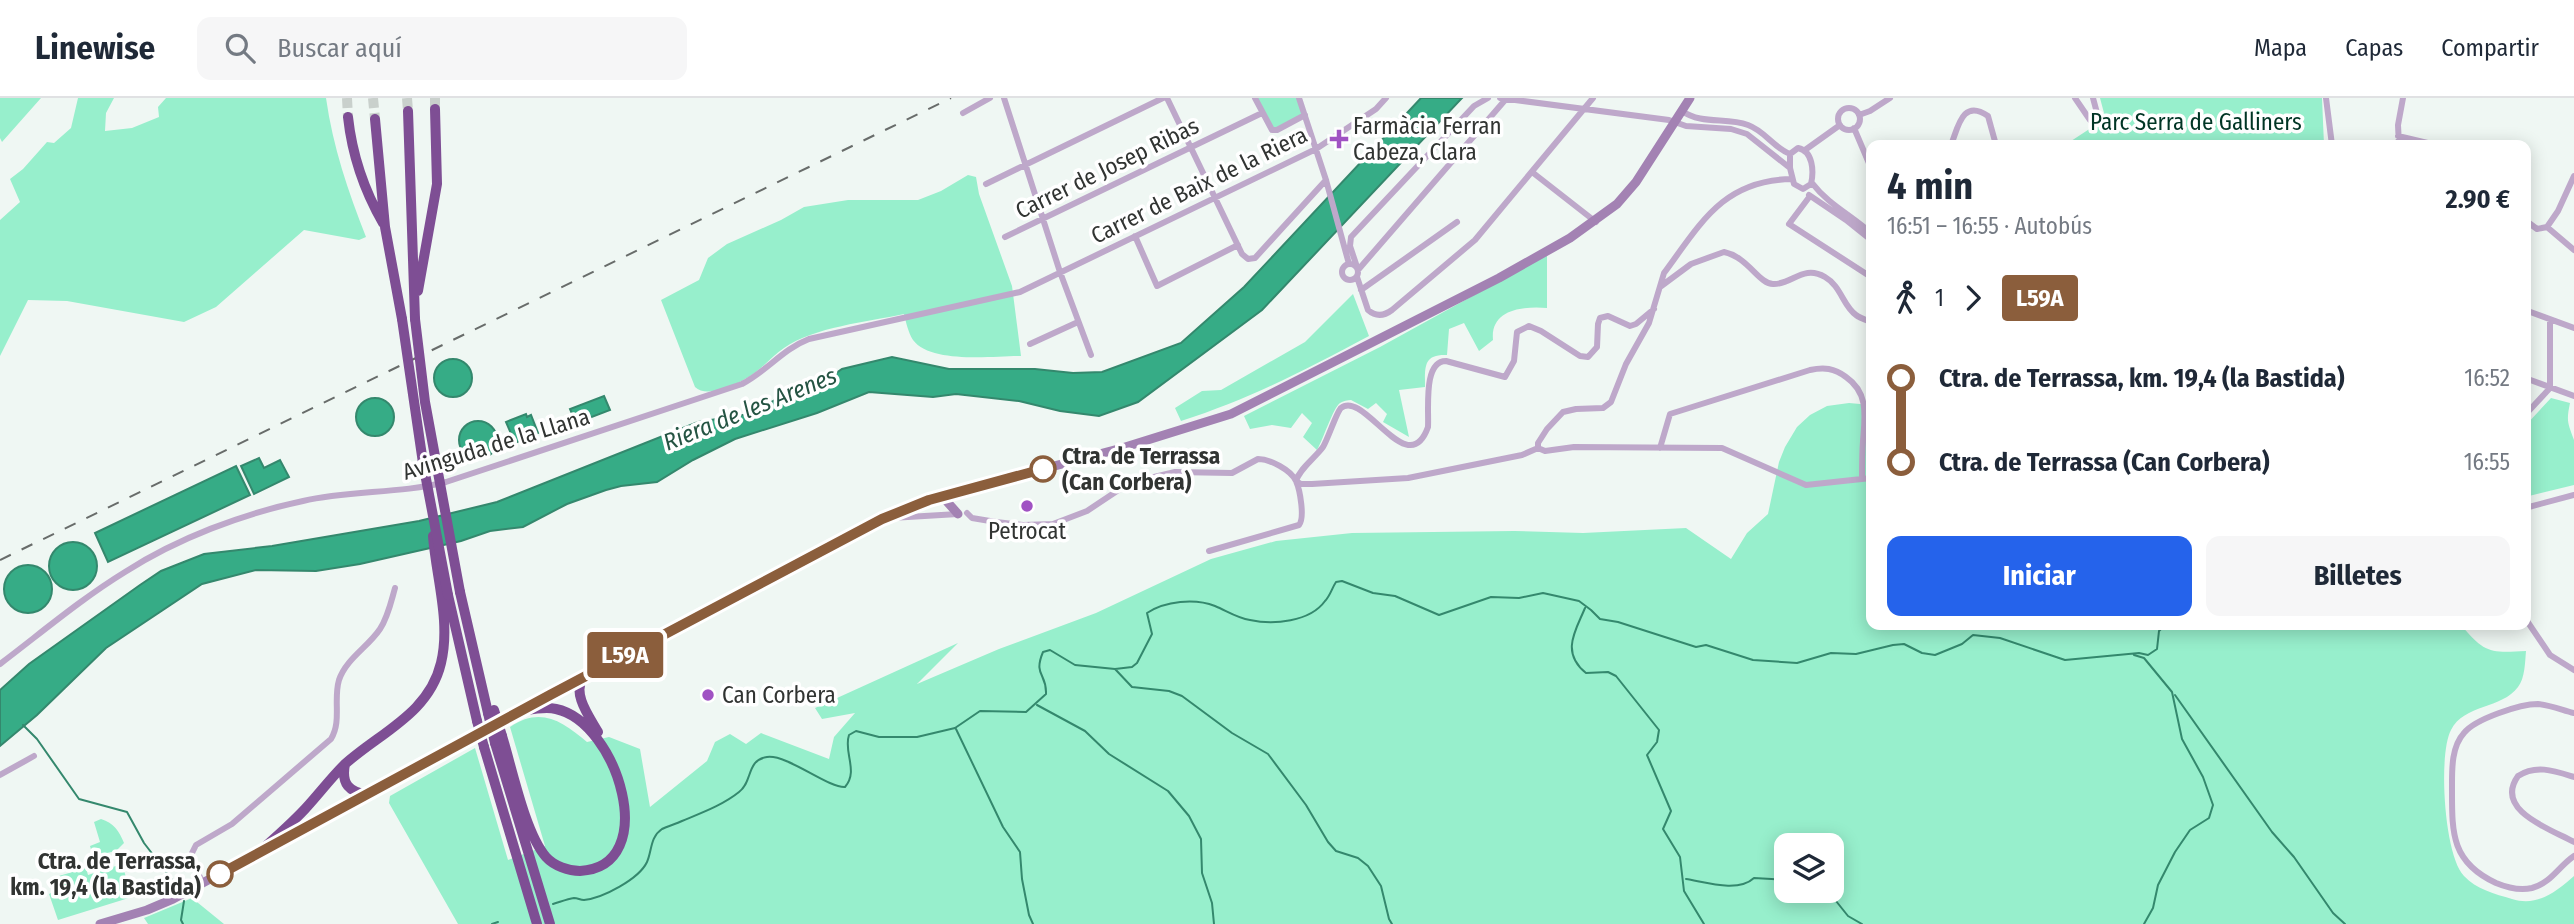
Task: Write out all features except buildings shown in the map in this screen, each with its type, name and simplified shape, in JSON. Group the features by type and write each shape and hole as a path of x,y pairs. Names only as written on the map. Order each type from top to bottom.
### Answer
{"highway":[{"path":"414,307 437,184 435,109"},
{"path":"408,111 414,307 425,402 471,643 550,924"},
{"path":"348,117 351,146 370,200 386,227"},
{"path":"375,119 386,227 444,593 484,747 537,924"},
{"path":"258,853 293,821 345,764 410,714 430,690 439,672 444,643 444,593"},
{"path":"499,739 537,842 548,859 572,870 583,871 601,866 613,856 621,840 624,806 621,786 609,755 579,694 583,677"},
{"path":"518,712 551,708 567,713 594,734 609,755"},
{"path":"345,764 343,775 346,785 355,793 368,795"}],"main road":[{"path":"100,924 157,906 203,883 882,519 942,496 1122,448 1205,423 1244,408 1499,278 1596,222 1627,194 1690,98"},
{"path":"959,512 956,496 962,491"},
{"path":"942,496 959,512"}],"street":[{"path":"963,113 990,98"},
{"path":"1004,98 1060,272 1091,355"},
{"path":"986,184 1165,98 1238,245 1248,259 1255,258 1327,184"},
{"path":"1255,98 1270,128 1275,131 1305,116"},
{"path":"1299,98 1349,264 1357,271"},
{"name":"Carrer de Baix de la Riera","path":"1020,292 1316,149 1376,109 1386,98"},
{"path":"1488,98 1474,106 1351,237 1350,246 1361,290 1368,310 1373,314 1386,314 1392,310 1475,240 1593,98"},
{"path":"1500,98 1675,122 1686,126 1731,130 1747,134 1790,168"},
{"path":"1849,98 1849,108"},
{"path":"1859,115 1890,98"},
{"path":"2075,98 2088,119 2094,119 2097,113 2093,98"},
{"path":"2326,98 2331,140"},
{"path":"2398,140 2403,98"},
{"path":"1349,264 1343,270 1344,276 1349,280 1506,99"},
{"path":"1849,108 1859,115 1858,124 1854,128 1848,130 1840,125 1840,112 1849,108"},
{"path":"1953,140 1961,116 1966,111 1975,110 1988,117 1995,140"},
{"path":"1682,111 1697,119 1747,125 1790,154"},
{"name":"Carrer de Josep Ribas","path":"1005,237 1262,113"},
{"path":"1805,150 1840,125"},
{"path":"1854,128 1866,156"},
{"path":"2398,136 2415,140"},
{"path":"1790,154 1798,148 1805,150 1811,159 1812,183 1825,199 1866,229"},
{"path":"1790,154 1792,179 1796,186 1804,189 1866,236"},
{"path":"1532,172 1596,222"},
{"path":"2531,224 2537,229 2547,227 2558,211 2574,176"},
{"path":"1538,448 1538,443 1547,429 1563,412 1603,408 1611,402 1626,364 1644,334 1664,274 1721,202 1735,192 1755,185 1792,179"},
{"path":"1804,189 1812,183"},
{"path":"1810,196 1790,224 1866,274"},
{"path":"1361,290 1457,222"},
{"path":"2547,227 2574,250"},
{"path":"1135,236 1157,286 1238,245"},
{"path":"1660,287 1690,264 1724,252 1746,262 1761,280 1769,284 1776,285 1803,273 1826,277 1841,292 1855,315 1866,320"},
{"name":"Avinguda de la Llana","path":"0,664 127,571 163,550 202,533 303,501 328,496 405,491 446,482 742,384 765,370 785,352 809,340 1020,292"},
{"path":"1209,551 1299,525 1303,516 1296,481 1323,446 1333,429 1339,410 1344,406 1361,410 1395,440 1404,444 1416,442 1428,429 1430,376 1438,362 1446,361 1505,377 1514,361 1517,332 1529,326 1580,356 1588,357 1597,347 1598,324 1603,317 1611,317 1630,326 1654,309"},
{"path":"2531,312 2574,328"},
{"path":"2531,409 2550,388 2550,320"},
{"path":"1030,344 1078,322"},
{"path":"1660,448 1670,414 1810,370 1826,368 1848,378 1855,384 1863,399 1866,413 1862,479"},
{"path":"2531,380 2574,396"},
{"path":"882,519 959,512 972,518 996,522 1053,524 1087,511 1129,483 1175,471 1232,472 1258,459 1276,463 1301,484 1312,484 1422,476 1522,455 1538,448 1545,451 1574,447 1729,450 1806,485 1866,479"},
{"path":"2531,506 2574,495"},
{"path":"203,883 192,862 196,845 232,824 331,739 336,725 341,675 380,630 395,589"},
{"path":"2531,627 2550,655 2574,670"},
{"path":"2574,713 2543,705 2531,705 2482,720 2468,729 2457,746 2453,762 2452,822 2456,842 2468,864 2486,878 2506,887 2524,889 2540,885 2574,856"},
{"path":"0,775 34,756"},
{"path":"2574,777 2545,769 2532,770 2518,776 2513,786 2515,802 2524,816 2574,842"}],"green space":[{"path":"0,98 41,98 2,142 0,138"},
{"path":"78,98 114,98 106,113 105,131 132,128 159,117 158,107 166,98 326,98 342,169 366,237 359,240 304,230 216,307 184,322 67,301 28,300 0,356 0,220 20,202 10,179 23,169 47,142 54,143 71,128"},
{"path":"1255,98 1299,98 1305,115 1275,131"},
{"name":"Parc Serra de Galliners","path":"2100,98 2322,98 2324,140 2073,140 2094,126 2104,113"},
{"path":"968,175 976,177 979,194 1012,286 1021,356 963,357 934,353 913,340 904,314 810,335 784,348 755,373 738,383 715,391 695,387 661,300 699,280 708,258 727,244 804,207 848,200 918,200 941,191"},
{"path":"1547,255 1547,308 1519,309 1503,316 1497,322 1493,340 1479,351 1464,323 1449,329 1447,355 1429,359 1425,387 1399,390 1409,437 1383,422 1387,414 1376,403 1368,409 1351,400 1337,406 1317,450 1303,437 1312,423 1302,413 1291,428 1272,425 1250,429 1244,416 1380,347"},
{"path":"1353,294 1369,336 1254,393 1181,421 1175,408 1202,391 1221,390 1305,342"},
{"path":"2551,398 2570,403 2568,419 2574,440 2574,485 2531,496 2531,420"},
{"path":"1849,403 1866,405 1866,630 2466,630 2489,649 2504,652 2526,651 2523,675 2518,687 2503,699 2465,715 2451,730 2447,742 2444,781 2448,827 2457,865 2469,881 2486,890 2512,899 2530,901 2546,896 2574,876 2574,924 458,924 389,803 390,796 475,748 508,860 545,846 510,727 521,721 542,717 551,719 569,728 587,742 609,737 640,749 650,807 707,761 715,742 730,734 746,744 761,733 829,759 834,737 855,713 822,719 815,708 958,643 917,684 999,649 1096,613 1211,559 1276,541 1352,533 1583,533 1686,528 1731,559 1747,533 1768,514 1779,462 1797,427 1810,415 1827,406"},
{"path":"101,819 116,828 124,843 116,851 93,856 90,846 100,842 94,822"},
{"path":"122,864 132,897 58,920 49,894 55,891 52,878 86,868 88,875"},
{"path":"192,898 224,924 148,924 144,918"}],"shaded area":[{"path":"1421,98 1462,98 1262,310 1138,402 1099,416 1060,411 1019,401 956,394 933,397 869,392 817,413 735,439 657,482 606,490 567,504 523,527 490,531 461,541 360,564 316,571 256,570 202,584 106,648 37,715 0,746 0,690 29,664 161,571 204,554 272,546 419,521 497,502 698,422 749,414 777,399 809,392 842,369 892,357 949,369 1102,372 1181,343 1244,287"},
{"path":"453,359 466,365 472,378 466,391 453,397 440,391 434,378 440,365"},
{"path":"604,396 610,410 576,423 570,409"},
{"path":"375,398 388,404 394,417 388,430 375,436 362,430 356,417 362,404"},
{"path":"526,414 527,417 531,415 538,433 515,443 506,422"},
{"path":"478,421 491,427 497,440 491,453 478,459 465,453 459,440 465,427"},
{"path":"259,458 264,468 280,460 289,477 254,494 241,466"},
{"path":"236,466 250,495 108,562 95,533"},
{"path":"73,542 90,549 97,566 90,583 73,590 56,583 49,566 56,549"},
{"path":"28,565 45,572 52,589 45,606 28,613 11,606 4,589 11,572"}],"waterway":[{"path":"553,904 574,898 592,898 629,881 647,862 658,832 733,797 743,788 760,759 775,757 828,782 845,787 851,775 849,735 856,731 879,737 917,737 955,728 980,711 1026,712 1046,694 1039,666 1043,652 1050,650 1075,665 1115,669 1132,667 1137,663 1152,634 1147,613 1171,603 1207,604 1245,619 1280,622 1310,614 1327,599 1336,582 1342,581 1373,593 1395,596 1439,615 1491,597 1519,598 1543,593 1579,601 1600,619 1618,622 1696,647 1706,645 1753,660 1797,663 1831,653 1856,654 1904,644 1922,653 1935,655 1962,644 1973,635 2000,638 2065,660 2139,653 2148,655 2157,649 2160,630"},
{"path":"1585,608 1572,641 1574,657 1586,673 1608,672 1616,676 1659,730 1657,742 1647,755 1671,811 1663,829 1680,857 1684,891 1704,924"},
{"path":"2134,655 2144,658 2172,692 2182,739 2203,777 2213,805 2209,818 2190,830 2175,852 2158,885 2153,908 2144,924"},
{"path":"1115,669 1132,687 1169,691 1182,696 1232,733 1268,754 1336,851 1358,858 1368,866 1381,886 1392,924"},
{"path":"2175,695 2272,832 2294,857 2333,913 2345,924"},
{"path":"1037,705 1085,731 1109,754 1168,791 1189,816 1201,839 1202,873 1212,903 1214,924"},
{"path":"23,725 37,739 79,799 127,812 144,843 177,886"},
{"path":"956,729 1003,827 1020,852 1022,879 1033,924"},
{"path":"1686,879 1730,886 1754,878 1774,879"},
{"path":"183,924 181,920 184,901"},
{"path":"1838,903 1848,916 1862,924"},
{"path":"492,924 498,922"}],"tunnel":[{"path":"347,98 348,117"},
{"path":"373,98 375,119"},
{"path":"407,98 408,111"},
{"path":"435,98 435,109"}],"railway":[{"path":"0,560 951,98"}],"bus line":[{"name":"L59A","path":"220,874 882,519 929,500 1043,469"}],"place":[{"name":"Farmàcia Ferran Cabeza, Clara","path":"1339,139"},
{"name":"Ctra. de Terrassa (Can Corbera)","path":"1043,469"},
{"name":"Petrocat","path":"1027,506"},
{"name":"Can Corbera","path":"708,695"},
{"name":"Ctra. de Terrassa, km. 19,4 (la Bastida)","path":"220,874"}],"water label":[{"name":"Riera de les Arenes","path":"750,409"}]}
